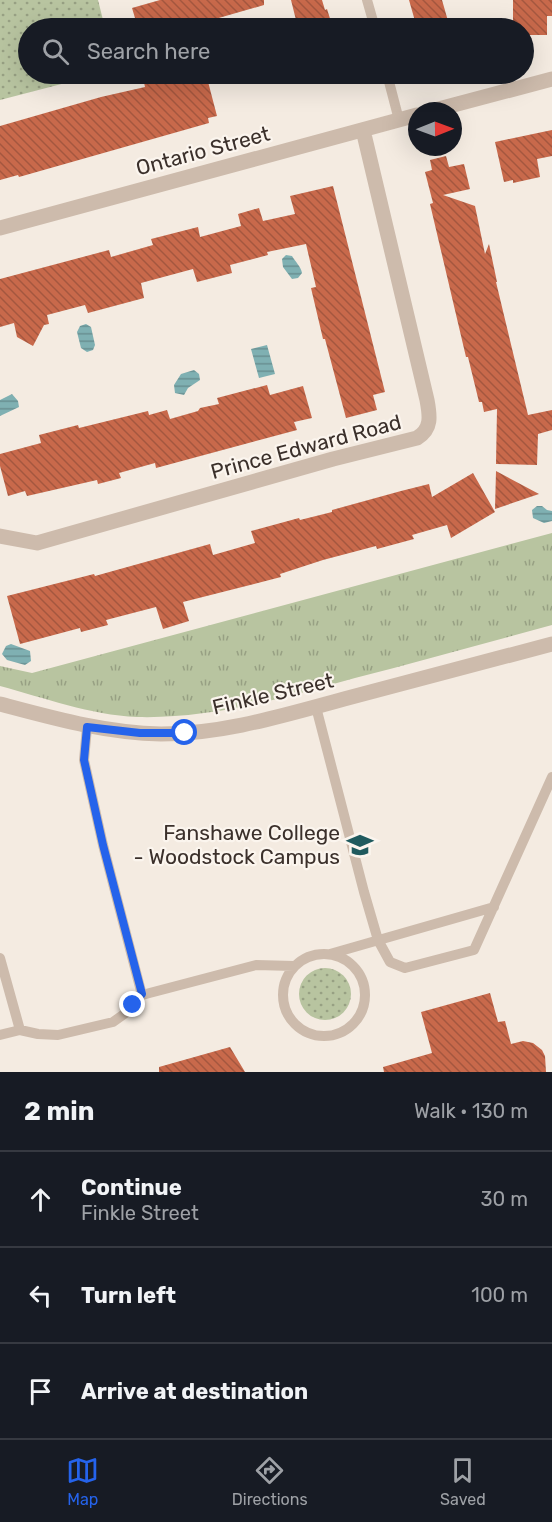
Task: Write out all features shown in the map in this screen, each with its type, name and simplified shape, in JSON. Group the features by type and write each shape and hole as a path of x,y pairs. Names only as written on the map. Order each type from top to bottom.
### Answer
{"street":[{"path":"534,84 552,79"},
{"path":"462,103 533,84"},
{"name":"Ontario Street","path":"0,228 408,118"},
{"name":"Prince Edward Road","path":"0,536 37,543 333,459 417,438 424,434 430,421 427,400 363,130"},
{"name":"Finkle Street","path":"0,704 87,727 140,733 209,731 233,728 316,707 552,644"}],"lane":[{"path":"367,0 372,18"},
{"path":"390,84 399,120"},
{"path":"316,707 378,940 390,962 405,968 474,950 552,777"},
{"path":"87,727 84,760 103,845 142,994"},
{"path":"330,954 343,958 354,967 361,978 364,991 363,1005 358,1017 348,1027 337,1034 323,1036 298,1027 289,1017 284,1004 283,991 286,977 294,966 309,956 330,954 495,907"},
{"path":"0,958 20,1030"},
{"path":"0,1035 20,1030 58,1035 113,1022 127,1011 142,994 256,965 294,966"}],"green space":[{"path":"0,0 98,0 102,18 18,18 18,84 62,84 0,100"},
{"path":"552,533 552,625 274,700 193,715 119,716 68,705 0,686 0,666 32,673"},
{"path":"320,968 330,968 339,972 347,980 351,994 347,1008 339,1016 330,1020 320,1020 311,1016 303,1008 299,999 299,989 303,980 311,972"}],"water":[{"path":"286,255 292,256 300,269 302,273 298,278 292,279 283,267 282,259"},
{"path":"86,324 91,327 95,345 93,350 87,352 81,348 77,332 80,326"},
{"path":"267,345 275,374 259,378 251,349"},
{"path":"194,370 199,374 200,380 188,388 184,395 175,393 174,385 181,374"},
{"path":"12,394 18,401 19,407 0,416 0,400"},
{"path":"537,506 552,511 552,521 544,523 533,518 532,510"},
{"path":"11,644 30,651 31,661 25,665 7,660 2,654 6,646"}],"building":[{"path":"160,0 264,0 264,5 219,18 135,18 132,8"},
{"path":"291,0 322,0 330,18 296,18"},
{"path":"409,0 442,0 447,18 414,18"},
{"path":"513,0 552,0 552,16 547,16 547,35 534,35 534,18 513,18"},
{"path":"144,84 209,84 217,116 208,118 209,123 19,177 18,175 0,180 0,126 145,87"},
{"path":"552,130 552,156 537,159 540,177 513,183 513,180 504,182 495,142"},
{"path":"446,156 449,167 464,164 470,189 443,195 475,206 485,254 489,244 528,415 552,410 552,430 538,434 537,465 496,464 497,409 484,412 482,402 479,402 468,357 466,357 430,204 433,203 425,172 432,170 430,160"},
{"path":"333,186 385,392 373,395 377,410 346,418 311,288 316,287 306,244 267,252 268,255 230,265 232,273 197,282 193,269 141,283 144,298 88,313 85,305 47,315 49,324 44,325 33,346 17,337 14,323 0,327 0,279 109,250 111,257 153,245 151,239 198,227 200,237 241,226 238,214 259,208 263,221 295,214 290,196"},
{"path":"267,385 270,395 303,386 312,418 294,422 297,430 156,468 155,463 119,473 121,478 98,484 97,480 27,496 25,491 8,496 0,466 0,454 41,443 39,435 148,411 149,415 167,410 170,419 219,404 217,398"},
{"path":"496,471 539,494 495,509"},
{"path":"473,473 495,512 451,538 447,525 412,535 414,539 323,560 280,574 281,577 183,602 189,621 163,629 156,607 106,620 108,625 81,632 80,628 20,644 7,596 94,574 95,576 210,544 213,555 255,543 251,531 332,512 332,510 429,484 432,497"},
{"path":"490,993 498,1022 505,1021 511,1044 523,1041 533,1043 542,1050 545,1056 546,1072 384,1072 383,1067 432,1053 421,1012"},
{"path":"230,1047 245,1072 159,1072 159,1067"}],"place":[{"name":"Fanshawe College - Woodstock Campus","path":"360,845"}],"route":[{"path":"133,1005 142,994 103,845 84,760 87,727 140,733 185,733"}]}
